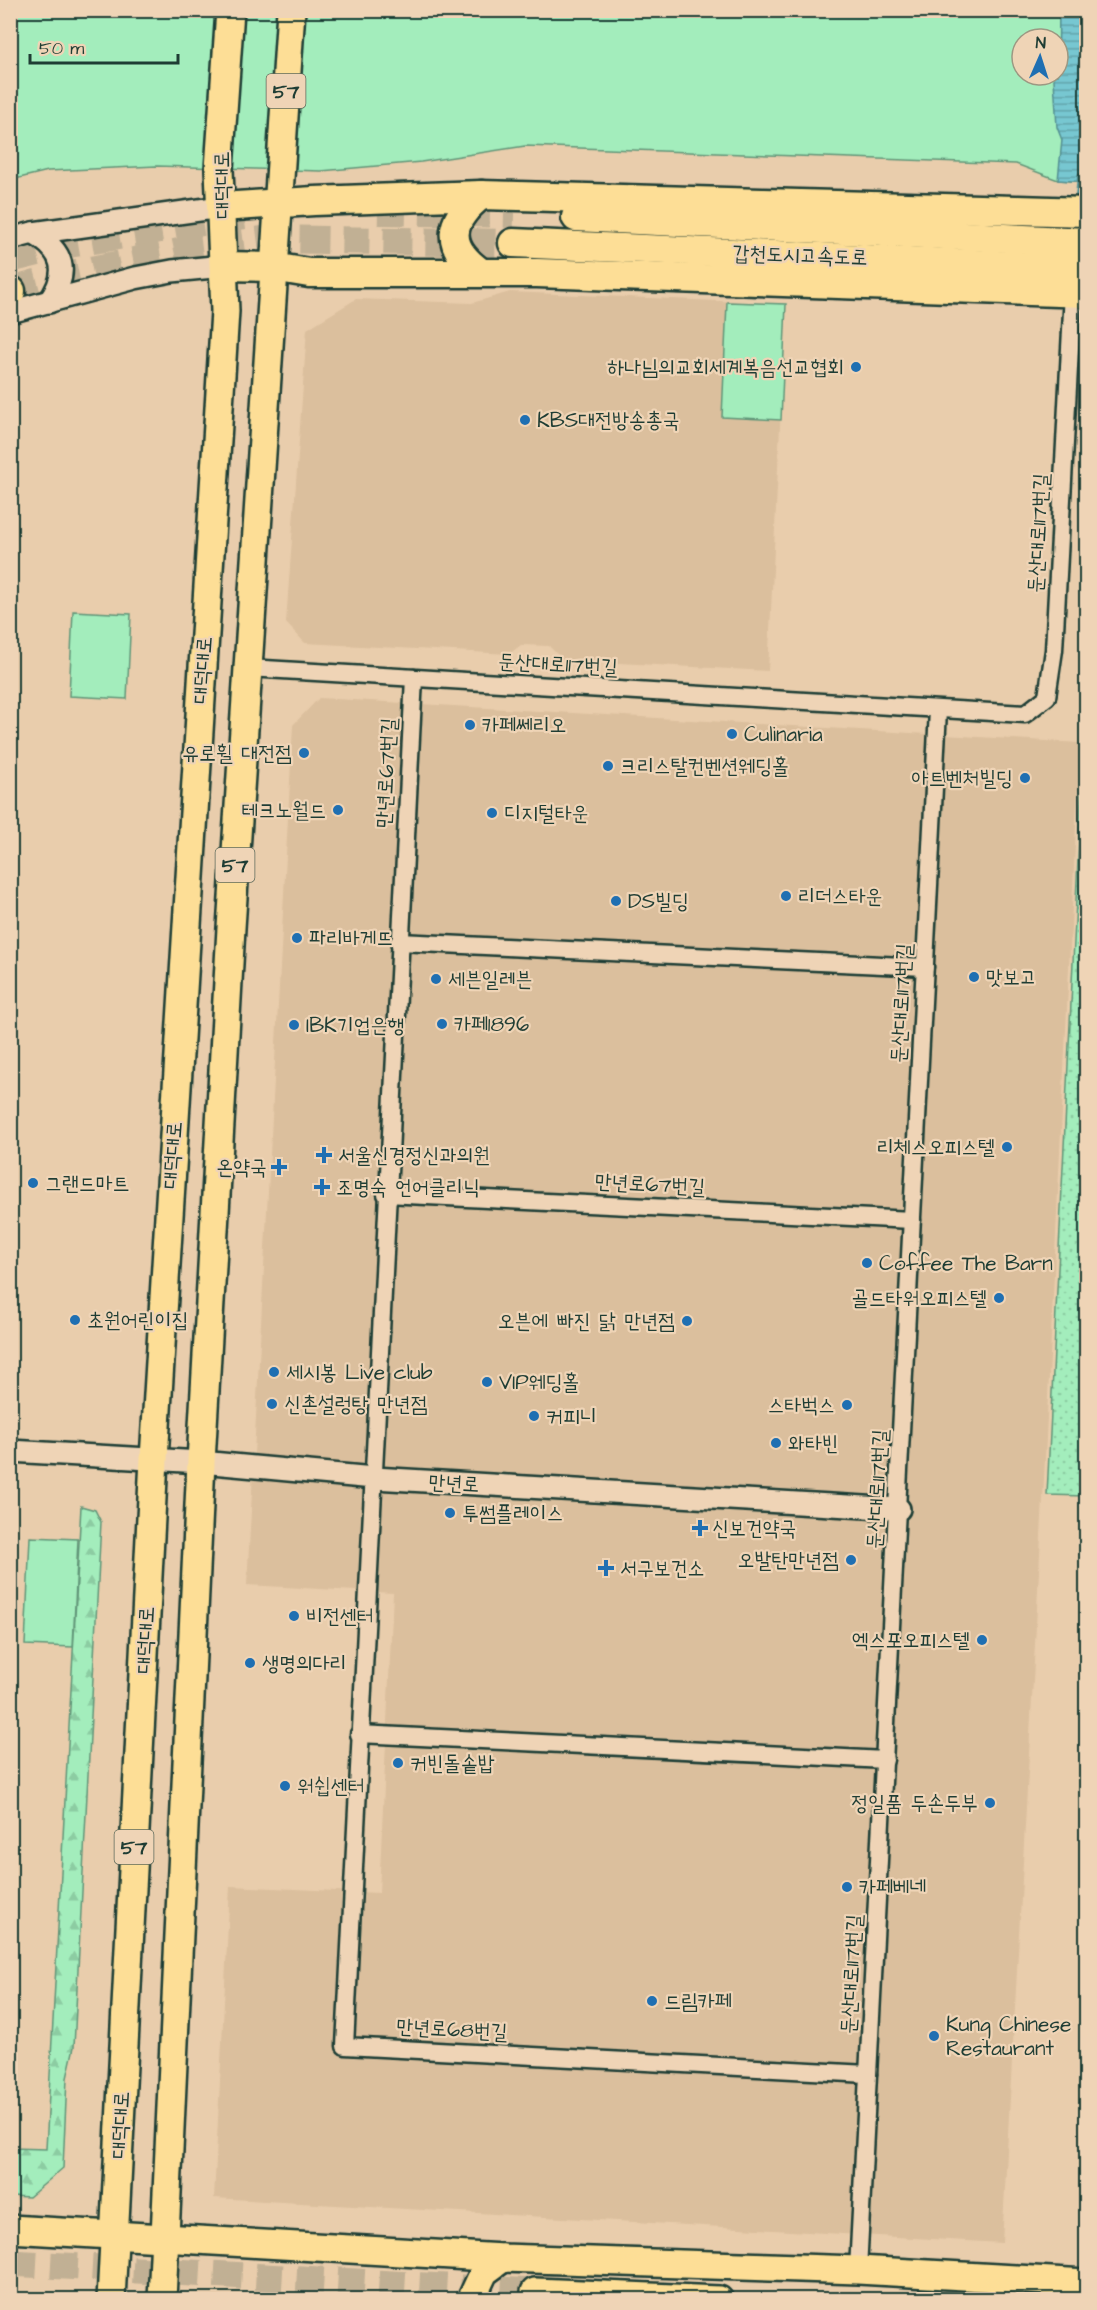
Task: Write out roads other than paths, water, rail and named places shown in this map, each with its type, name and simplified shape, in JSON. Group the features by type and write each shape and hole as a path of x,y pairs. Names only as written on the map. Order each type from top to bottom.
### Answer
{"highway":[{"path":"221,207 481,195 1086,212"},
{"path":"480,272 458,251 455,230 463,211 481,195"},
{"name":"갑천도시고속도로","path":"514,214 1086,242"},
{"name":"갑천도시고속도로","path":"513,243 1082,285"},
{"path":"224,266 273,267 309,273 480,272 1082,285"}],"main road":[{"name":"대덕대로","path":"111,2300 154,1459 225,311 219,169 230,10"},
{"name":"57","path":"162,2300 201,1462 248,668 291,10"},
{"path":"10,2229 503,2258 858,2270 1086,2283"},
{"path":"471,2300 484,2272 503,2258"},
{"path":"535,2292 719,2300"}],"street":[{"path":"10,239 33,233 221,207"},
{"path":"33,233 51,243 60,258 60,274 56,292 49,302"},
{"path":"10,312 135,278 172,271 224,266"},
{"name":"둔산대로117번길","path":"248,668 1025,714 1047,697 1054,638 1082,285"},
{"name":"만년로67번길","path":"374,1478 386,1194 414,678"},
{"name":"둔산대로117번길","path":"858,2270 899,1509 938,710"},
{"path":"399,942 925,967"},
{"name":"만년로67번길","path":"386,1194 912,1220"},
{"name":"만년로","path":"10,1451 201,1462 374,1478 899,1509"},
{"name":"만년로68번길","path":"374,1478 345,2046 868,2074"},
{"path":"360,1734 885,1760"}],"water":[{"path":"1059,11 1086,11 1086,182 1058,180 1062,140 1057,127 1055,87 1070,87 1070,27 1059,27"}],"waterway":[{"path":"1078,196 1080,176"}],"tunnel":[{"path":"378,211 514,214"},
{"path":"10,259 69,244 245,215"},
{"path":"11,291 76,273 194,249 270,239 513,243"},
{"path":"10,2263 535,2292"}],"place":[{"name":"하나님의교회세계복음선교협회","path":"856,367"},
{"name":"KBS대전방송총국","path":"525,420"},
{"name":"카페쎄리오","path":"470,725"},
{"name":"Culinaria","path":"732,734"},
{"name":"유로휠 대전점","path":"304,753"},
{"name":"크리스탈컨벤션웨딩홀","path":"608,766"},
{"name":"아트벤처빌딩","path":"1025,778"},
{"name":"테크노월드","path":"338,810"},
{"name":"디지털타운","path":"492,813"},
{"name":"리더스타운","path":"786,896"},
{"name":"DS빌딩","path":"616,901"},
{"name":"파리바게뜨","path":"297,938"},
{"name":"맛보고","path":"974,977"},
{"name":"세븐일레븐","path":"436,979"},
{"name":"카페1896","path":"442,1024"},
{"name":"IBK기업은행","path":"294,1025"},
{"name":"리체스오피스텔","path":"1007,1147"},
{"name":"서울신경정신과의원","path":"324,1155"},
{"name":"온약국","path":"279,1167"},
{"name":"그랜드마트","path":"33,1183"},
{"name":"조명숙 언어클리닉","path":"322,1187"},
{"name":"Coffee The Barn","path":"867,1263"},
{"name":"골드타워오피스텔","path":"999,1298"},
{"name":"초원어린이집","path":"75,1320"},
{"name":"오븐에 빠진 닭 만년점","path":"687,1321"},
{"name":"세시봉 Live club","path":"274,1372"},
{"name":"VIP웨딩홀","path":"487,1382"},
{"name":"신촌설렁탕 만년점","path":"272,1404"},
{"name":"스타벅스","path":"847,1405"},
{"name":"커피니","path":"534,1416"},
{"name":"와타빈","path":"776,1443"},
{"name":"투썸플레이스","path":"450,1513"},
{"name":"신보건약국","path":"700,1528"},
{"name":"오발탄만년점","path":"851,1560"},
{"name":"서구보건소","path":"606,1568"},
{"name":"비전센터","path":"294,1616"},
{"name":"엑스포오피스텔","path":"982,1640"},
{"name":"생명의다리","path":"250,1663"},
{"name":"커빈돌솥밥","path":"398,1763"},
{"name":"워쉽센터","path":"285,1786"},
{"name":"정일품 두손두부","path":"990,1803"},
{"name":"카페베네","path":"847,1887"},
{"name":"드림카페","path":"652,2001"},
{"name":"Kung Chinese Restaurant","path":"934,2036"}]}
